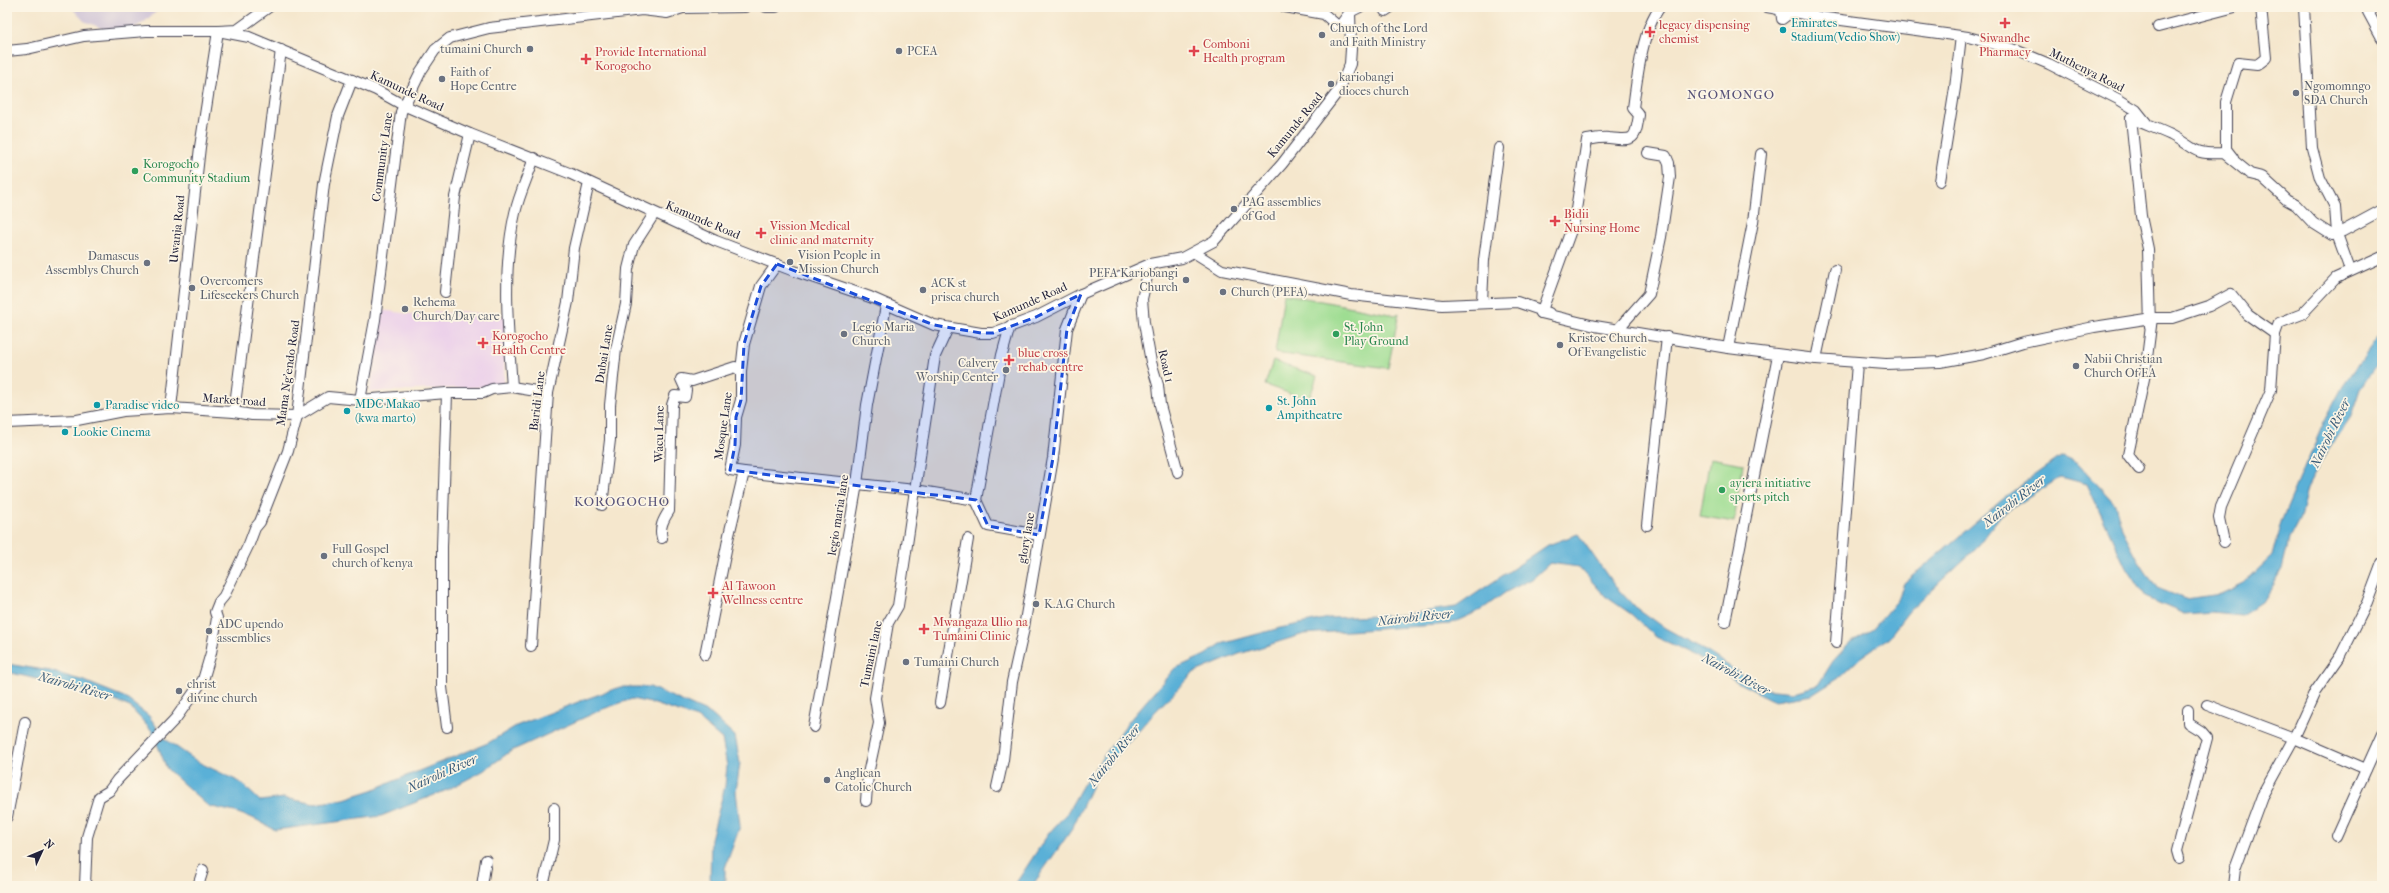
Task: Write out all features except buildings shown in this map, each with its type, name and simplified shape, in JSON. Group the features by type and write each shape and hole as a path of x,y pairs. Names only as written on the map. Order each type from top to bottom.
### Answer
{"street":[{"path":"218,31 237,30 269,7"},
{"name":"Community Lane","path":"360,400 375,320 401,112 403,105 435,50 450,38 466,32 495,27 588,18 642,10 667,13 683,8 745,7"},
{"path":"766,7 776,7"},
{"path":"1285,7 1324,14 1339,26 1350,12 1360,7"},
{"path":"1384,7 1385,11 1391,7"},
{"path":"1541,314 1574,222 1587,140 1604,138 1628,141 1632,139 1636,132 1639,114 1633,108 1641,62 1653,16 1660,7"},
{"name":"Muthenya Road","path":"1768,7 1819,17 1960,36 2013,49 2042,61 2172,136 2186,146 2204,155 2224,153 2242,167"},
{"path":"1781,9 1782,19 1795,10 1795,7"},
{"path":"2158,27 2235,7"},
{"path":"2261,7 2266,58 2257,65 2238,63 2226,102 2226,149 2250,174 2262,177 2296,205 2313,223 2332,235 2337,234 2382,210"},
{"path":"2304,7 2312,148 2320,178 2335,207 2337,234 2350,270"},
{"name":"Kamunde Road","path":"7,51 28,49 58,40 93,35 146,31 218,31 249,37 352,80 403,105 470,134 534,158 654,214 777,264 870,297 886,306 934,325 994,333 1036,316 1081,294 1150,264 1182,258 1207,247 1221,234 1296,146 1339,90 1350,64 1350,12"},
{"path":"2368,12 2382,38"},
{"name":"Uwanja Road","path":"170,408 200,147 218,31"},
{"path":"1940,181 1955,88 1960,36"},
{"path":"234,412 281,50"},
{"name":"Mama Ng'endo Road","path":"85,886 87,837 99,797 109,791 117,780 176,718 195,692 207,669 219,602 224,596 255,528 260,522 288,451 297,416 324,184 338,116 352,80"},
{"path":"2133,114 2141,216 2148,249 2150,327 2152,318"},
{"path":"445,292 456,197 470,134"},
{"path":"1482,302 1484,260 1499,148"},
{"path":"1618,329 1649,294 1662,237 1670,177 1669,163 1666,156 1648,153"},
{"path":"1728,348 1752,222 1761,154"},
{"path":"512,387 508,309 511,239 515,212 534,158"},
{"name":"Baridi Lane","path":"531,646 548,393 568,302 574,248 589,183"},
{"name":"Dubai Lane","path":"602,505 610,440 610,405 616,349 626,304 628,269 634,245 654,214"},
{"path":"1195,253 1222,270 1351,295 1442,305 1482,302 1517,302 1558,317 1541,314"},
{"path":"2224,542 2220,518 2221,507 2271,390 2275,334 2279,323 2302,314 2336,278 2350,270 2382,257"},
{"name":"Mosque Lane","path":"744,472 730,470 735,445 736,417 741,400 741,370 744,344 761,286 777,264"},
{"name":"Road 1","path":"1150,264 1142,298 1144,323 1151,362 1158,385 1160,405 1178,472"},
{"path":"1816,359 1835,270"},
{"name":"glory lane","path":"997,787 1003,760 1012,682 1023,633 1053,458 1067,329 1081,294"},
{"path":"1541,314 1728,348 1857,363 1940,362 1984,354 2030,340 2152,318 2172,318 2209,306 2231,294 2248,315 2275,334"},
{"name":"legio maria lane","path":"814,727 857,484 867,405 886,306"},
{"path":"2138,469 2128,455 2145,374 2152,318"},
{"path":"1010,326 1002,355 976,500 988,526 1039,535"},
{"name":"Tumaini lane","path":"866,801 868,774 879,723 875,698 888,623 898,606 935,356 948,328"},
{"path":"1647,524 1667,338"},
{"path":"1725,622 1778,355"},
{"path":"1836,644 1857,363"},
{"name":"Wacu Lane","path":"662,538 660,531 664,519 670,511 672,405 675,396 685,397 686,390 681,379 692,381 735,367 741,370"},
{"path":"297,416 328,397 360,400 447,393 483,393 492,389 512,387 548,393"},
{"path":"447,393 442,547 442,687 447,727"},
{"name":"Market road","path":"7,424 77,420 123,411 170,408 234,412 252,415 297,416"},
{"path":"705,655 729,535 744,472 915,490 976,500"},
{"path":"940,703 968,538"},
{"path":"2233,886 2235,869 2260,802 2294,738 2315,692 2341,655 2350,638 2370,596 2382,563"},
{"path":"2207,705 2294,738 2366,769"},
{"path":"2179,858 2177,851 2207,738 2200,730 2188,723 2188,710"},
{"path":"7,818 11,775 25,722"},
{"path":"2336,836 2382,734"},
{"path":"543,886 554,840 554,808"},
{"path":"482,886 486,860"},
{"path":"198,886 203,870"}],"highlighted area":[{"path":"777,264 934,325 981,333 993,333 1036,317 1081,294 1067,329 1053,458 1039,535 988,526 976,500 730,470 735,445 736,417 741,400 744,344 761,286"}],"shaded area":[{"path":"71,7 162,7 143,23 119,35 84,21"},
{"path":"381,310 431,317 434,311 456,314 457,311 505,316 504,386 369,392 378,346"}],"green space":[{"name":"St. John Play Ground","path":"1284,294 1395,315 1399,313 1388,368 1275,353"},
{"path":"1273,361 1317,376 1309,400 1265,385"},
{"name":"ayiera initiative sports pitch","path":"1710,458 1743,464 1734,522 1700,516"}],"water":[{"name":"Nairobi River","path":"2382,332 2382,357 2360,389 2350,419 2325,455 2307,488 2300,518 2289,539 2282,569 2262,602 2241,615 2211,612 2184,614 2145,597 2126,568 2087,484 2061,477 2001,515 1974,550 1909,611 1888,638 1861,657 1839,678 1812,695 1775,701 1741,684 1687,651 1656,637 1631,614 1605,596 1579,567 1550,563 1532,579 1506,592 1481,610 1450,624 1304,634 1239,654 1193,673 1150,717 1093,783 1072,829 1032,886 1014,886 1049,833 1067,813 1084,783 1129,721 1174,669 1205,655 1221,644 1280,628 1329,618 1400,615 1456,607 1548,545 1578,534 1614,585 1633,605 1665,628 1698,646 1764,689 1794,692 1818,685 1833,661 1850,643 1873,629 1898,600 1904,583 2009,494 2062,456 2078,463 2115,504 2122,529 2138,559 2157,588 2185,599 2221,594 2244,583 2272,556 2281,522 2324,422 2343,386"},
{"name":"Nairobi River","path":"7,664 50,671 84,681 124,697 149,716 165,739 198,762 240,782 260,801 284,798 315,804 344,799 372,790 488,743 516,726 620,687 650,687 711,714 735,736 740,763 736,791 740,826 725,868 725,886 710,886 711,839 725,786 727,766 722,739 697,718 655,704 632,699 603,709 511,751 483,771 447,790 381,816 275,830 255,819 235,812 208,806 167,769 152,731 130,707 96,693 7,672"}],"place":[{"name":"Siwandhe Pharmacy","path":"2005,23"},
{"name":"Emirates Stadium(Vedio Show)","path":"1783,30"},
{"name":"legacy dispensing chemist","path":"1650,32"},
{"name":"Church of the Lord and Faith Ministry","path":"1322,35"},
{"name":"tumaini Church","path":"530,49"},
{"name":"PCEA","path":"899,51"},
{"name":"Comboni Health program","path":"1194,51"},
{"name":"Provide International Korogocho","path":"586,59"},
{"name":"Faith of Hope Centre","path":"442,79"},
{"name":"kariobangi dioces church","path":"1331,84"},
{"name":"Ngomomngo SDA Church","path":"2296,93"},
{"name":"Korogocho Community Stadium","path":"135,171"},
{"name":"PAG assemblies of God","path":"1234,209"},
{"name":"Bidii Nursing Home","path":"1555,221"},
{"name":"Vission Medical clinic and maternity","path":"761,233"},
{"name":"Vision People in Mission Church","path":"790,262"},
{"name":"Damascus Assemblys Church","path":"147,263"},
{"name":"PEFA Kariobangi Church","path":"1186,280"},
{"name":"Overcomers Lifeseekers Church","path":"192,288"},
{"name":"ACK st prisca church","path":"923,290"},
{"name":"Church (PEFA)","path":"1223,292"},
{"name":"Rehema Church/Day care","path":"405,309"},
{"name":"Legio Maria Church","path":"844,334"},
{"name":"St. John Play Ground","path":"1336,334"},
{"name":"Korogocho Health Centre","path":"483,343"},
{"name":"Kristoe Church Of Evangelistic","path":"1560,345"},
{"name":"blue cross rehab centre","path":"1009,360"},
{"name":"Nabii Christian Church Of EA","path":"2076,366"},
{"name":"Calvery Worship Center","path":"1006,370"},
{"name":"Paradise video","path":"97,405"},
{"name":"St. John Ampitheatre","path":"1269,408"},
{"name":"MDC Makao (kwa marto)","path":"347,411"},
{"name":"Lookie Cinema","path":"65,432"},
{"name":"ayiera initiative sports pitch","path":"1722,490"},
{"name":"Full Gospel church of kenya","path":"324,556"},
{"name":"Al Tawoon Wellness centre","path":"713,593"},
{"name":"K.A.G Church","path":"1036,604"},
{"name":"Mwangaza Ulio na Tumaini Clinic","path":"924,629"},
{"name":"ADC upendo assemblies","path":"209,631"},
{"name":"Tumaini Church","path":"906,662"},
{"name":"christ divine church","path":"179,691"},
{"name":"Anglican Catolic Church","path":"827,780"}],"district":[{"name":"NGOMONGO","path":"1731,94"},
{"name":"KOROGOCHO","path":"622,501"}]}
